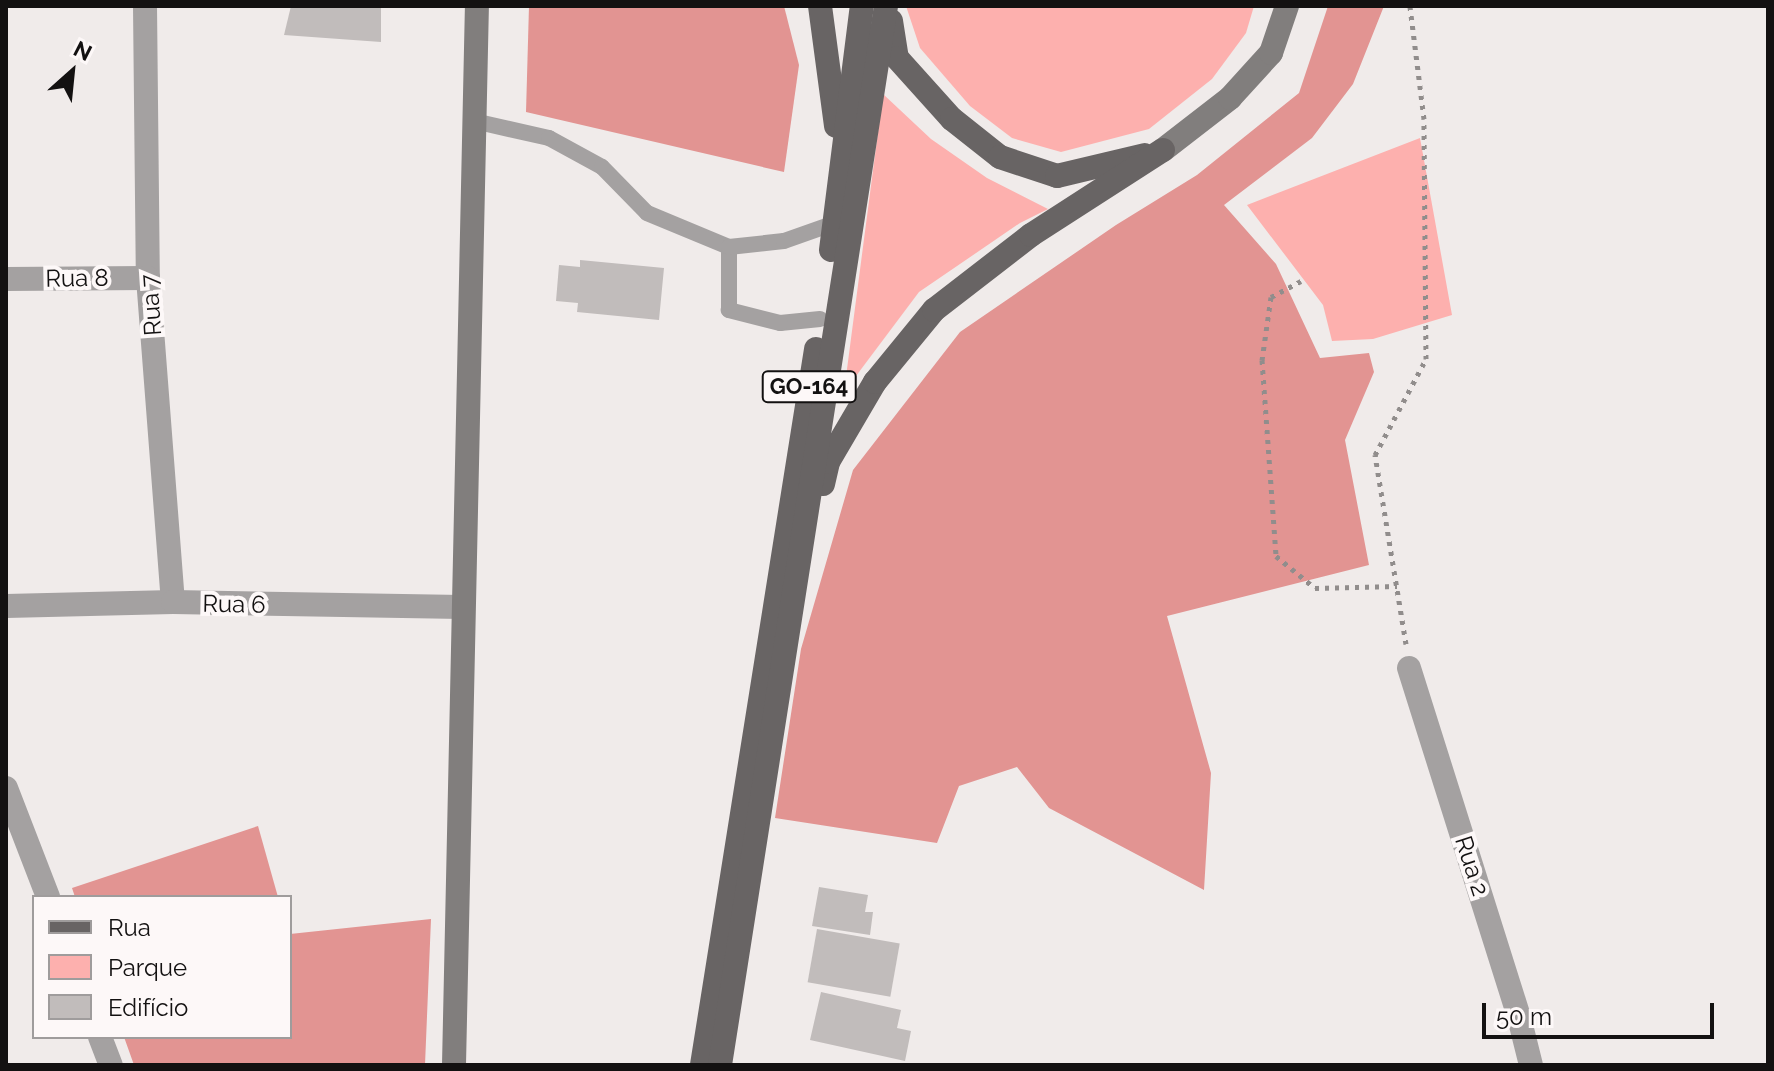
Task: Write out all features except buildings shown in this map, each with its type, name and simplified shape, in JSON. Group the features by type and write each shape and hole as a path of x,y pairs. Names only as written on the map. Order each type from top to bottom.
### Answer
{"main road":[{"path":"820,6 840,160"},
{"name":"GO-164","path":"702,1065 835,223 840,160 862,6"},
{"path":"888,6 897,58 952,119 1000,157 1057,176 1163,150"},
{"name":"GO-164","path":"720,1065 888,6"},
{"path":"791,615 828,462 875,382 934,310 1031,235 1163,150"}],"street":[{"name":"Rua 7","path":"145,6 148,278 173,602"},
{"path":"454,1065 477,6"},
{"path":"1163,150 1230,98 1271,53 1287,6"},
{"name":"Rua 8","path":"6,279 148,278"},
{"name":"Rua 6","path":"6,606 173,602 462,607"},
{"name":"Rua 2","path":"1409,668 1519,1017 1531,1065"},
{"path":"6,788 47,895"},
{"path":"101,1039 111,1065"}],"lane":[{"path":"474,121 549,138 602,167 647,213 729,247 784,241 835,223"},
{"path":"729,247 729,310 780,323 820,319"}],"path":[{"path":"1409,668 1397,586 1386,541 1375,455 1426,359 1424,119 1410,6"},
{"path":"1301,281 1271,297 1262,360 1276,556 1315,588 1397,586"}],"green space":[{"path":"906,6 1254,6 1246,33 1212,79 1149,129 1061,152 1012,138 970,106 920,48"},
{"path":"883,94 931,139 987,178 1048,209 1020,223 919,292 844,392"},
{"path":"1420,138 1452,315 1373,339 1332,341 1323,305 1247,205"}],"shaded area":[{"path":"529,6 784,6 799,65 784,172 526,112"},
{"path":"1328,6 1384,6 1353,84 1312,138 1224,205 1276,264 1320,358 1369,353 1374,372 1345,440 1369,565 1167,616 1211,773 1204,890 1049,808 1017,767 959,786 937,843 775,818 801,649 853,470 960,332 1116,225 1197,175 1299,93"},
{"path":"258,826 277,895 74,895 72,888"},
{"path":"431,919 425,1065 134,1065 125,1039 292,1039 292,934"}]}
